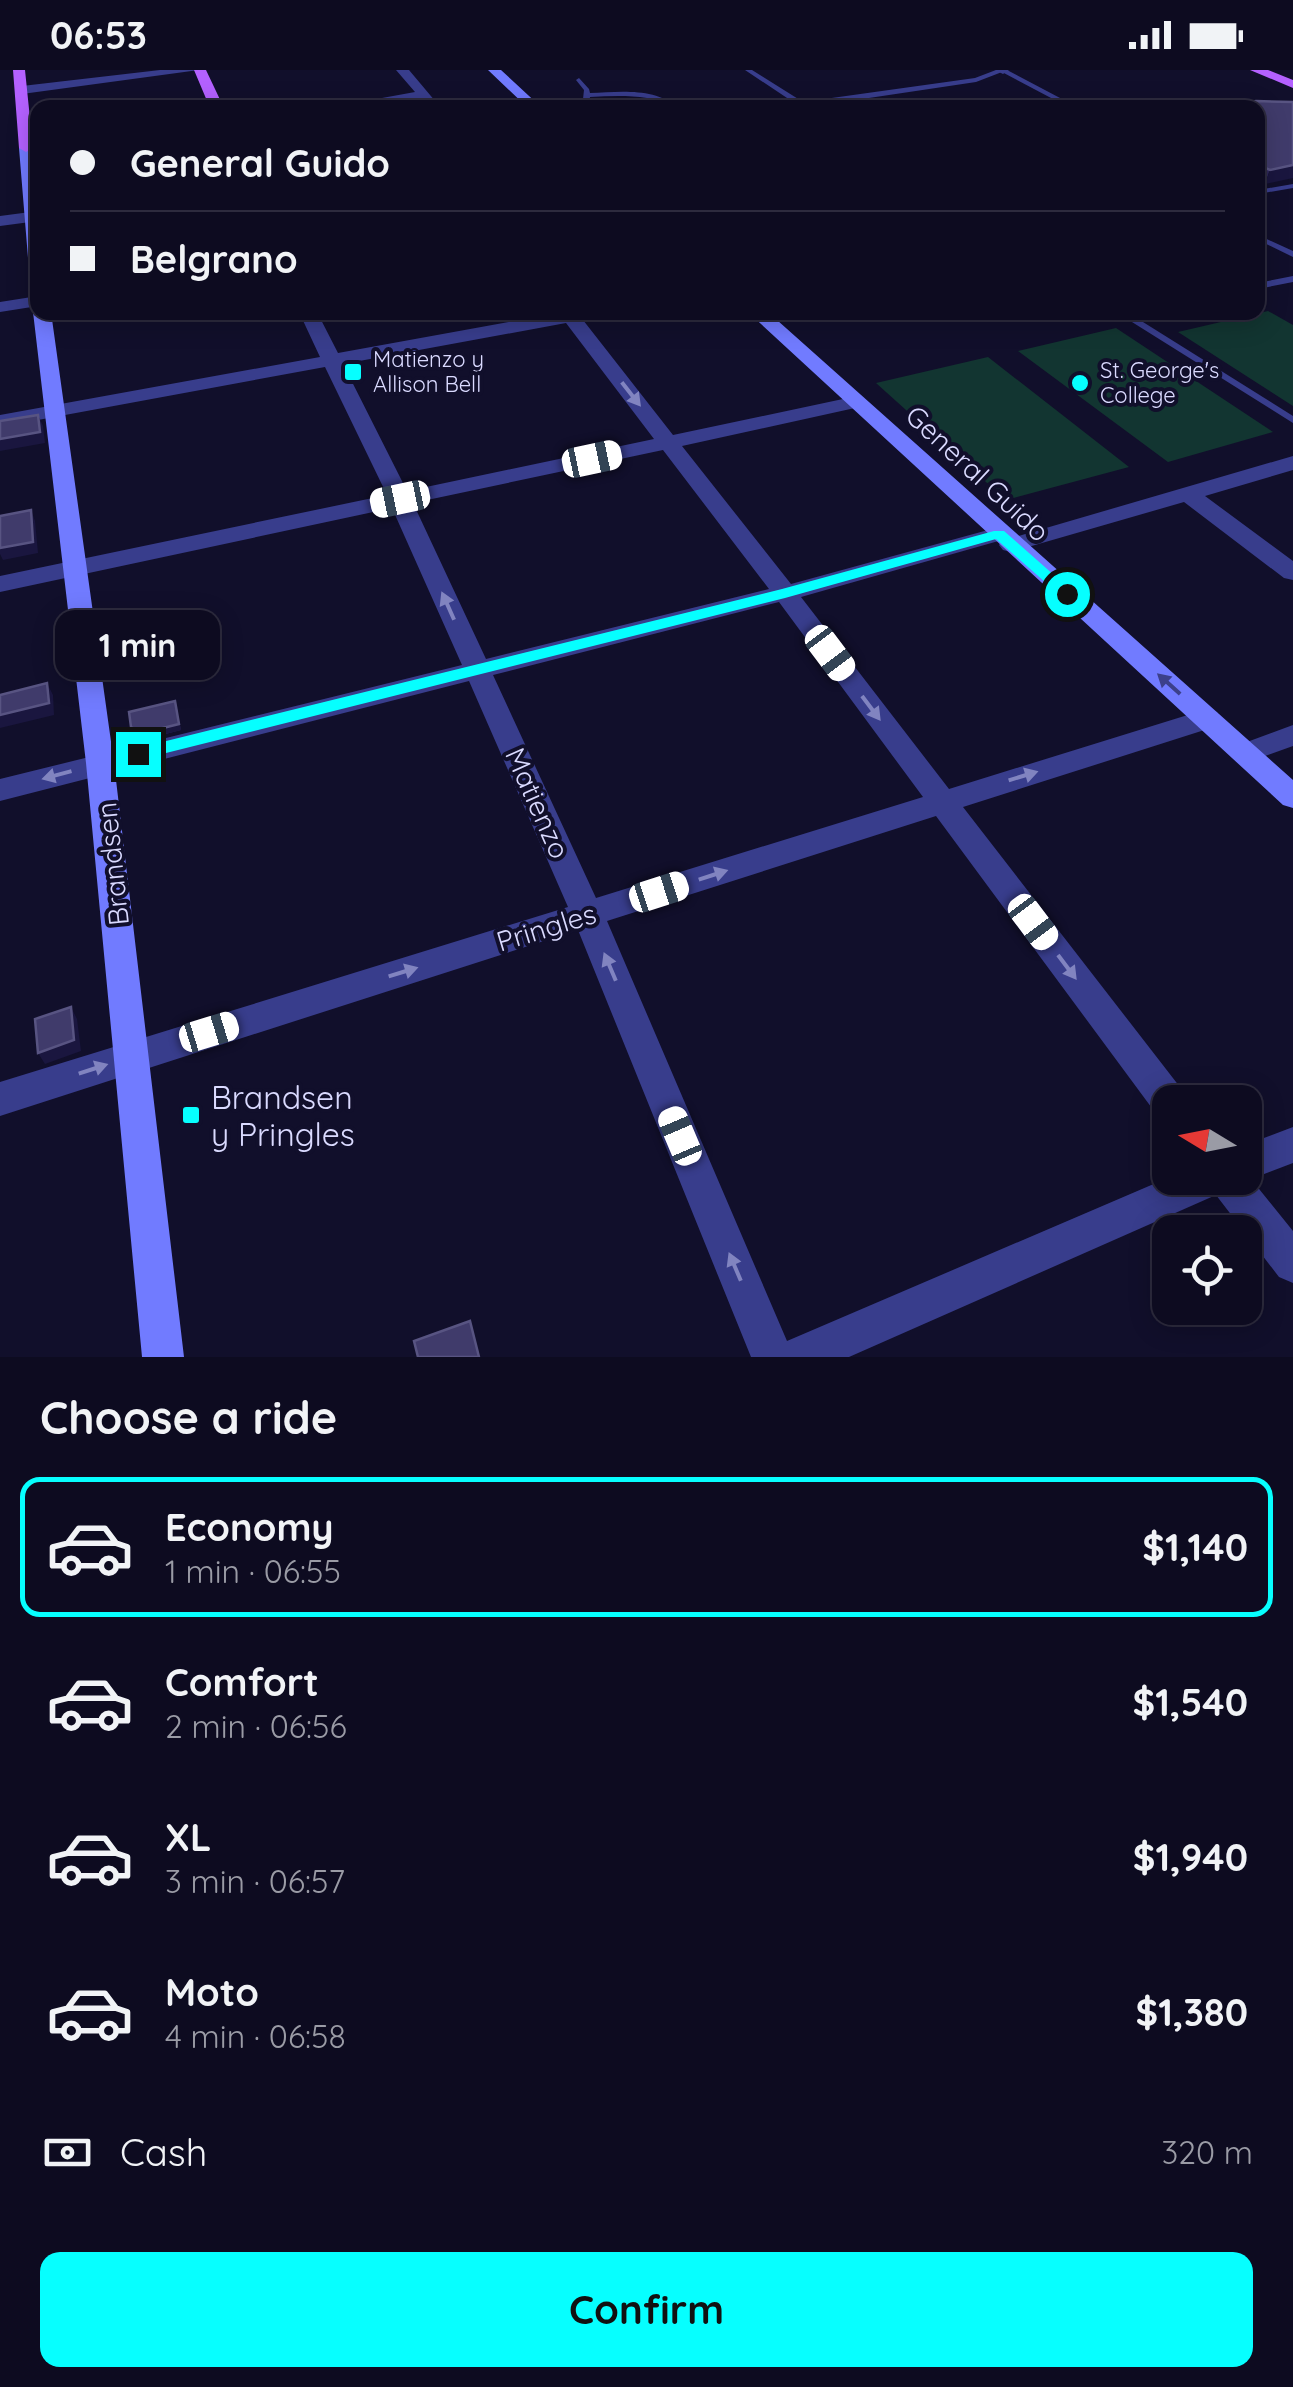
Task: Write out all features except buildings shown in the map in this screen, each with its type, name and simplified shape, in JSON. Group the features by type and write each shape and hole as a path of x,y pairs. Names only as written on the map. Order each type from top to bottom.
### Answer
{"main road":[{"path":"197,70 214,100"},
{"path":"494,70 527,100"},
{"path":"1256,70 1293,84"},
{"path":"20,79 30,182"},
{"name":"Brandsen","path":"43,320 100,764 163,1357"},
{"name":"General Guido","path":"766,320 1293,796"}],"street":[{"path":"0,80 197,70"},
{"path":"402,70 429,100"},
{"path":"395,100 426,96"},
{"path":"0,221 30,217"},
{"path":"0,307 30,302"},
{"name":"Matienzo","path":"312,320 400,499 588,915 772,1357"},
{"path":"0,421 556,320"},
{"path":"586,320 669,443 1157,1085"},
{"path":"0,584 857,402"},
{"path":"0,790 1188,493 1293,463"},
{"path":"1188,493 1293,573"},
{"name":"Pringles","path":"0,1099 1207,718"},
{"path":"1246,753 1293,735"},
{"path":"1262,1157 1293,1144"},
{"path":"800,1357 1172,1195"},
{"path":"1240,1195 1293,1263"}],"lane":[{"path":"748,70 796,100"},
{"path":"844,100 976,80 1002,70 1060,100"},
{"path":"579,80 587,100"},
{"path":"588,95 663,100"},
{"path":"1265,191 1293,186"},
{"path":"1265,241 1293,254"},
{"path":"1265,285 1293,279"},
{"path":"1133,320 1293,420"}],"green space":[{"path":"1265,312 1293,325 1293,406 1178,332 1229,320 1265,320"},
{"path":"1116,328 1273,432 1168,462 1018,351"},
{"path":"988,357 1129,467 1006,500 876,383"}],"place":[{"name":"Matienzo y Allison Bell","path":"353,372"},
{"name":"St. George's College","path":"1080,383"},
{"name":"Brandsen y Pringles","path":"191,1115"}],"route":[{"path":"138,754 785,593 999,534 1067,594"}]}
